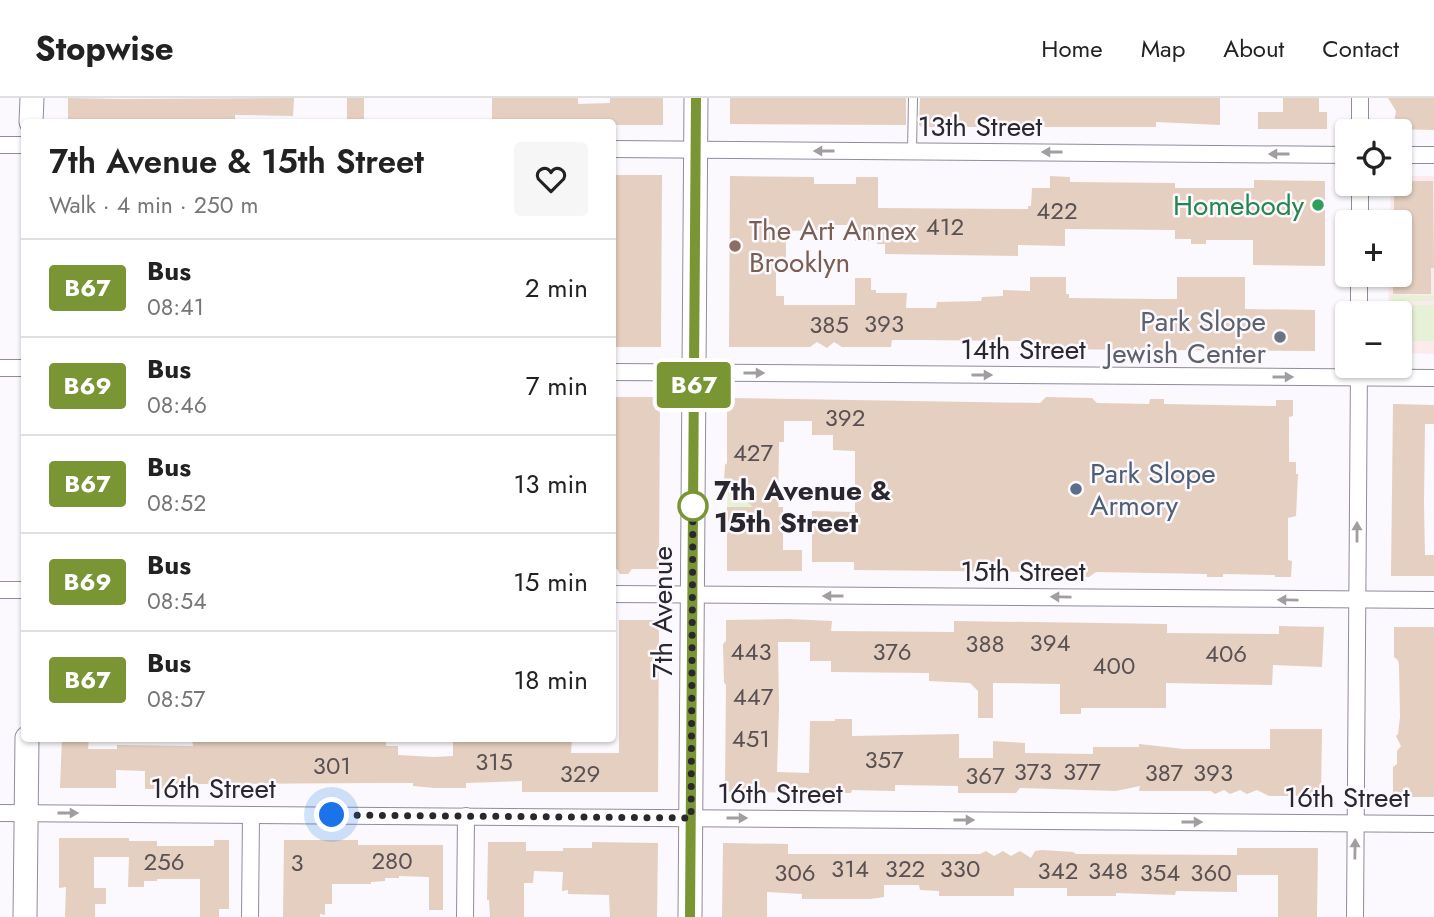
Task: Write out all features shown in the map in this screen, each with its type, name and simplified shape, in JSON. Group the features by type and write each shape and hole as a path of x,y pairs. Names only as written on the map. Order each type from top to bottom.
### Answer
{"street":[{"path":"31,119 32,98"},
{"name":"7th Avenue","path":"690,917 696,98"},
{"path":"1360,98 1360,119"},
{"path":"0,145 21,145"},
{"name":"13th Street","path":"616,149 1335,155"},
{"path":"1412,155 1434,155"},
{"path":"0,368 21,368"},
{"name":"14th Street","path":"616,372 1335,372"},
{"name":"14th Street","path":"1412,376 1434,378"},
{"path":"1354,917 1358,378"},
{"path":"0,590 21,590"},
{"name":"15th Street","path":"616,594 1434,600"},
{"path":"25,917 27,742"},
{"name":"16th Street","path":"0,813 1434,824"},
{"path":"250,917 251,815"},
{"path":"465,917 466,816"}],"lane":[{"path":"912,151 913,98"}],"shaded area":[{"path":"1412,176 1434,176 1434,354 1412,353 1412,301 1388,301 1389,287 1412,287 1412,210 1390,210 1391,196 1412,196"}],"green space":[{"path":"1391,295 1434,296 1434,301 1391,300"},
{"path":"1412,305 1434,305 1434,341 1412,341"},
{"path":"728,484 779,484 779,507 727,507"}],"building":[{"path":"68,98 294,98 293,116 235,115 235,119 68,119"},
{"path":"347,98 364,98 364,119 347,119"},
{"path":"492,98 578,98 578,104 610,103 610,98 663,98 663,125 616,125 616,119 492,119"},
{"path":"730,98 906,98 906,125 730,124"},
{"path":"920,98 1220,98 1220,125 1156,122 1156,127 922,127 919,125"},
{"path":"1283,98 1319,98 1319,112 1327,112 1327,129 1258,129 1258,112 1283,112"},
{"path":"1388,98 1434,98 1434,130 1412,129 1412,119 1395,119 1396,111"},
{"path":"616,175 662,175 661,347 616,347"},
{"path":"730,176 814,177 814,184 856,184 856,177 878,177 878,208 1028,209 1028,206 1031,206 1032,188 1050,188 1050,176 1070,177 1070,182 1175,183 1175,188 1254,188 1254,180 1325,181 1325,266 1253,265 1253,240 1206,240 1206,244 1191,244 1191,239 1175,239 1175,230 1065,229 1065,246 1018,245 1018,256 885,254 885,244 877,244 877,241 855,241 855,225 822,225 822,230 786,231 786,262 776,262 776,296 784,296 784,305 855,305 855,278 871,278 871,290 876,290 876,293 907,293 906,308 936,308 937,302 981,301 982,297 1003,296 1003,290 1030,291 1030,277 1066,277 1066,294 1069,294 1069,298 1177,299 1177,277 1245,277 1245,309 1315,310 1315,351 1027,349 1027,341 921,340 892,340 891,347 842,347 834,342 827,348 817,342 810,347 729,347"},
{"path":"1412,181 1433,181 1434,268 1431,268 1431,294 1393,294 1393,287 1412,287 1412,210 1394,210 1394,196 1412,196"},
{"path":"616,397 660,397 659,569 632,569 628,574 620,574 617,569"},
{"name":"Park Slope Armory","path":"1046,397 1092,398 1097,403 1149,404 1150,399 1164,399 1164,404 1276,406 1276,400 1293,400 1293,416 1289,417 1289,462 1296,462 1298,474 1296,516 1288,518 1288,560 1292,561 1291,577 1223,574 1223,577 1207,577 1207,574 1096,572 1089,577 1044,576 1040,572 854,570 854,562 812,562 812,511 855,512 855,451 833,450 833,435 812,435 812,421 784,421 784,442 779,442 778,507 783,507 783,550 802,550 802,571 727,571 727,507 753,507 724,481 727,463 727,398 1040,403"},
{"path":"1393,404 1434,405 1434,424 1425,424 1424,503 1425,555 1434,555 1434,576 1391,576"},
{"path":"619,620 659,620 658,792 522,792 522,781 466,783 466,788 375,783 193,784 193,789 145,789 145,771 116,770 116,788 60,788 62,742 89,742 88,749 117,749 117,745 193,746 192,742 386,742 386,746 398,746 398,755 434,757 453,756 453,742 572,742 571,753 619,753"},
{"path":"726,620 832,621 831,631 954,632 954,621 1167,624 1167,633 1279,634 1279,626 1324,627 1322,667 1273,665 1272,685 1166,683 1166,708 1081,708 1081,714 1060,714 1060,684 993,683 993,718 978,718 978,691 970,683 929,681 929,673 831,672 831,661 810,661 810,642 778,642 777,772 809,773 810,721 835,719 852,719 852,736 959,734 959,758 993,758 993,741 1025,743 1025,753 1093,754 1093,747 1139,747 1139,744 1184,749 1270,749 1270,729 1322,729 1321,796 1269,796 1257,790 1247,794 1240,790 1230,794 1224,790 1215,794 1211,791 1139,791 1140,786 1116,791 1020,788 1016,793 958,793 958,786 895,785 895,791 852,790 851,793 730,792 725,789 726,685 723,644 726,641"},
{"path":"1394,627 1434,627 1434,797 1393,797 1393,767 1397,764 1397,751 1401,746 1396,736 1400,717 1399,665 1394,657"},
{"path":"59,838 129,838 129,841 157,841 157,846 214,846 214,840 229,840 229,909 219,909 219,917 200,917 200,879 157,879 144,881 144,887 128,887 129,857 94,857 94,888 106,888 106,904 95,904 95,917 65,917 66,887 59,888"},
{"path":"284,840 358,840 358,845 443,845 443,910 429,910 429,877 399,876 371,884 332,884 332,904 325,904 325,915 283,917"},
{"path":"488,842 526,842 526,851 592,848 592,842 658,843 657,917 610,917 609,895 568,894 568,890 562,891 563,872 534,871 533,883 524,883 524,917 490,917 487,900"},
{"path":"723,843 788,844 788,854 980,854 986,851 994,856 1003,851 1011,856 1020,851 1031,858 1035,851 1042,850 1076,854 1237,855 1237,848 1318,848 1317,917 1278,917 1278,875 1237,875 1237,892 1176,891 1175,895 1116,893 1116,896 1067,896 1067,888 1014,888 1014,896 939,896 939,891 920,890 919,885 884,885 884,897 870,899 802,899 802,894 767,892 767,917 722,917"}],"bus line":[{"name":"B67","path":"690,917 696,98"}],"place":[{"name":"Homebody","path":"1318,205"},
{"name":"The Art Annex Brooklyn","path":"735,246"},
{"name":"Park Slope Jewish Center","path":"1280,337"},
{"name":"Park Slope Armory","path":"1076,489"},
{"name":"7th Avenue & 15th Street","path":"693,506"}],"route":[{"path":"332,815 691,818 693,495 693,506"}]}
